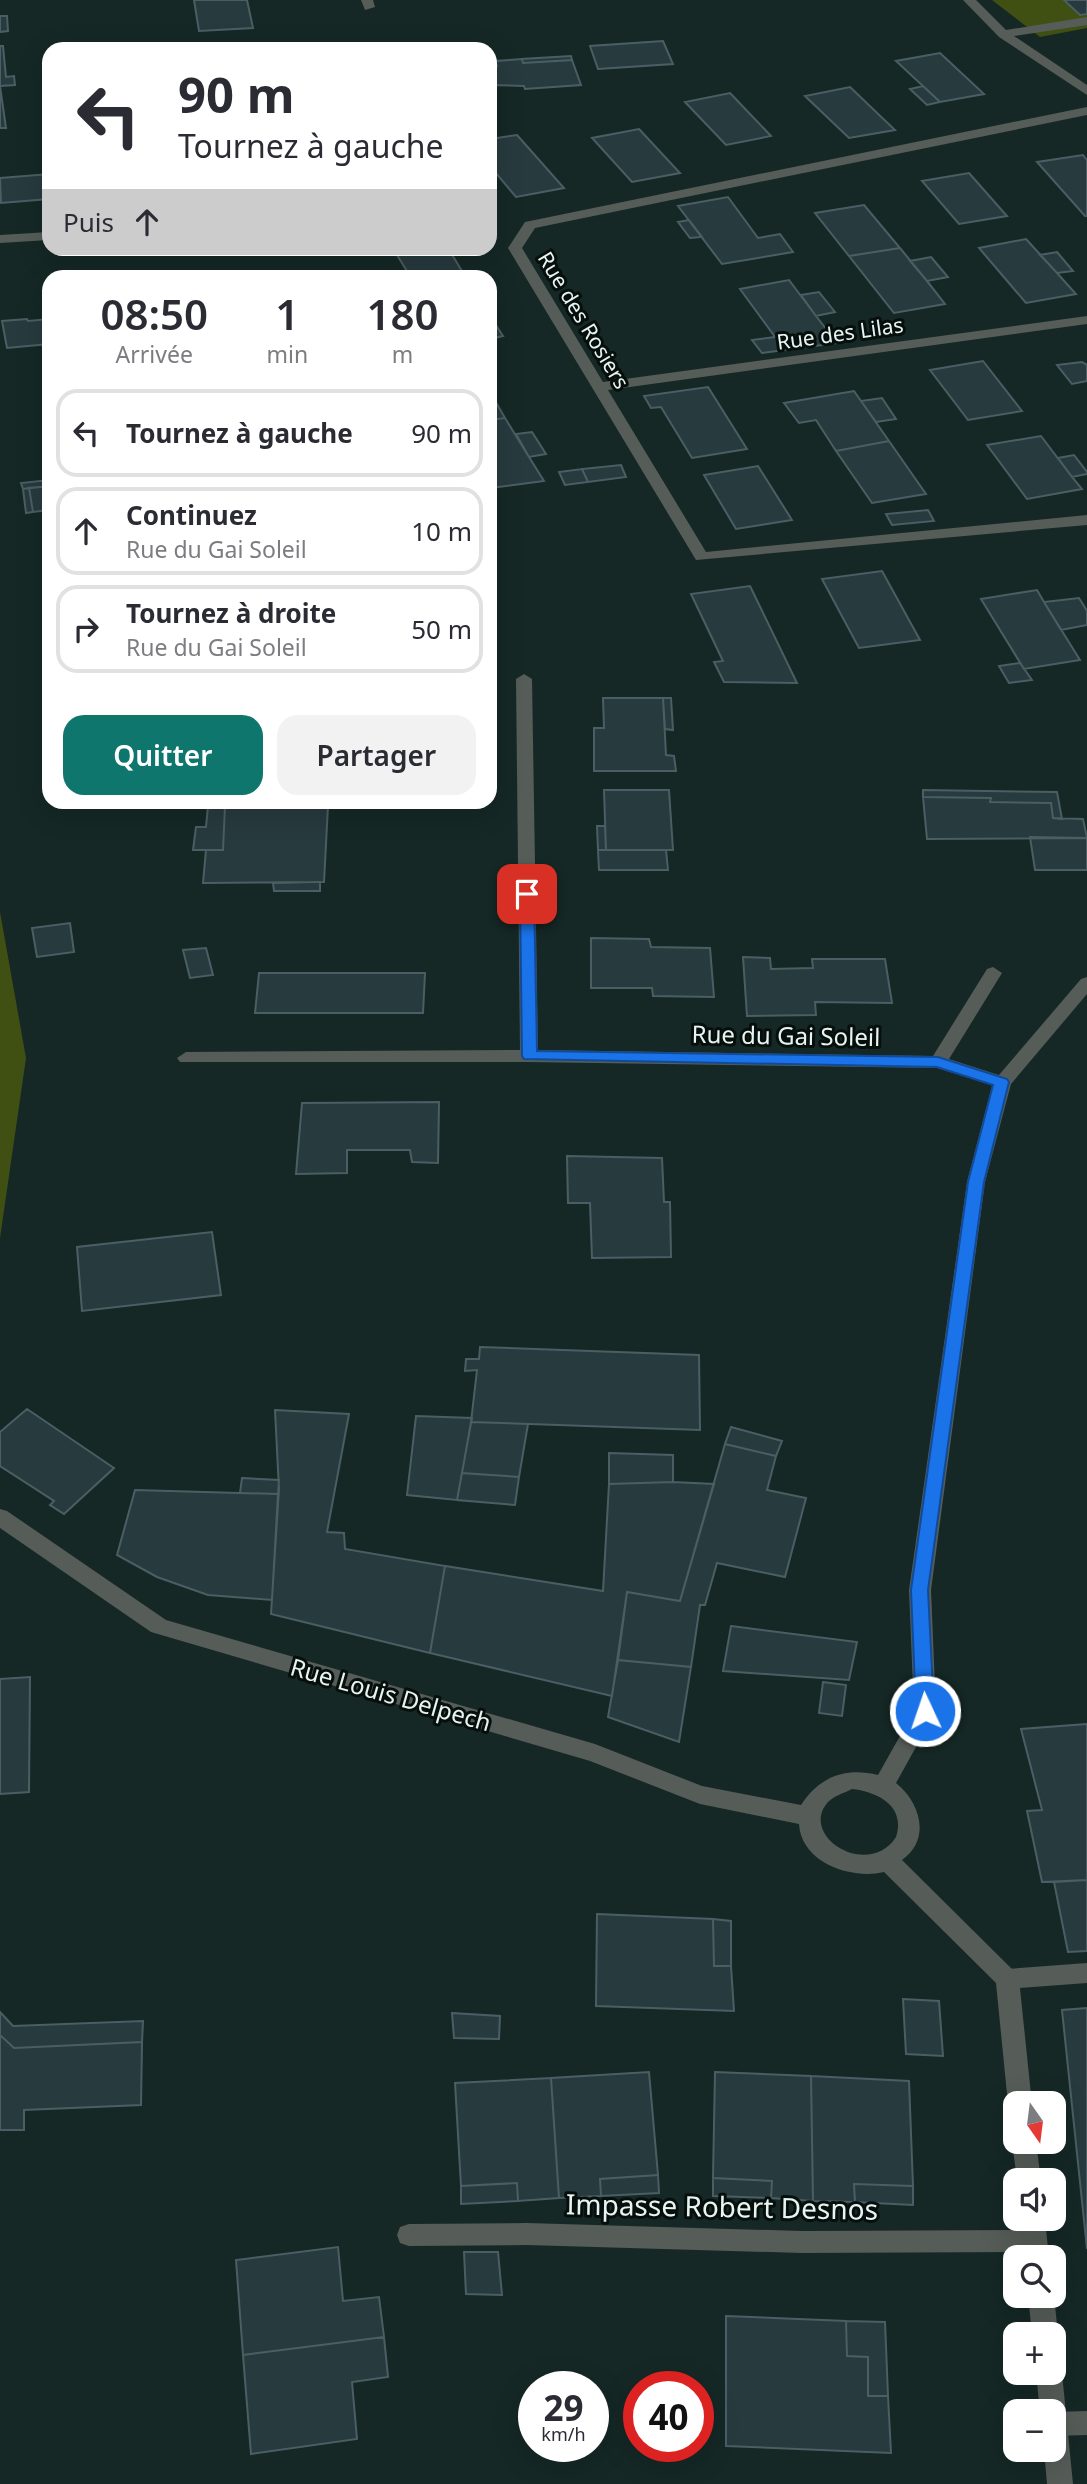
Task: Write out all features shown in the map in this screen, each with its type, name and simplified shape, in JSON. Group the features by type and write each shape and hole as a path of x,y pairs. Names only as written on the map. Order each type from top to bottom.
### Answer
{"street":[{"path":"969,0 1003,34 1087,91"},
{"path":"1003,34 1087,21"},
{"name":"Rue des Rosiers","path":"1087,111 530,225 515,248 701,557 1087,520"},
{"path":"0,239 42,236"},
{"name":"Rue des Lilas","path":"599,387 1087,320"},
{"path":"524,679 529,1056"},
{"path":"938,1062 993,973"},
{"path":"883,1787 925,1711 920,1590 976,1182 1002,1082 1087,983"},
{"name":"Rue du Gai Soleil","path":"186,1058 529,1056 938,1062 1002,1082"},
{"name":"Rue Louis Delpech","path":"0,1517 159,1626 595,1754 700,1795 808,1816"},
{"path":"850,1780 883,1787 897,1796 906,1808 910,1821 908,1835 902,1847 886,1859 859,1865 842,1862 827,1854 809,1830 808,1816 813,1803 822,1792 850,1780"},
{"path":"886,1859 1007,1979 1019,2091"},
{"path":"1007,1979 1087,1973"},
{"name":"Impasse Robert Desnos","path":"408,2235 527,2234 802,2242 1035,2239"},
{"path":"1066,2424 1087,2423"},
{"path":"1058,2462 1060,2484"}],"green space":[{"path":"992,0 1087,0 1087,28 1040,37"},
{"path":"0,912 26,1058 0,1238"}],"building":[{"path":"194,0 247,0 253,28 199,31"},
{"path":"1064,0 1087,0 1087,14 1080,15"},
{"path":"0,16 7,16 8,31 0,32"},
{"path":"663,41 673,64 598,69 590,46"},
{"path":"0,46 3,46 6,77 14,76 15,85 0,86"},
{"path":"940,53 984,94 940,102 896,61"},
{"path":"571,56 572,60 523,63 522,59"},
{"path":"522,59 523,63 572,60 581,85 525,89 524,86 497,85 497,61"},
{"path":"0,86 6,128 0,128"},
{"path":"923,86 940,102 927,105 910,89"},
{"path":"850,87 895,130 849,138 805,96"},
{"path":"730,93 771,136 726,145 685,102"},
{"path":"639,129 680,173 632,182 592,138"},
{"path":"517,135 564,188 516,197 497,174 497,138"},
{"path":"1083,155 1087,160 1087,216 1037,162"},
{"path":"969,173 1007,216 959,224 922,181"},
{"path":"42,175 42,200 1,203 0,178"},
{"path":"728,197 758,238 780,234 793,252 722,264 678,206"},
{"path":"864,205 900,248 849,256 815,213"},
{"path":"689,220 702,237 690,238 678,222"},
{"path":"1026,239 1076,294 1026,303 979,248"},
{"path":"900,248 945,304 894,313 849,256"},
{"path":"1057,252 1073,271 1057,273 1040,255"},
{"path":"398,256 453,256 461,270 406,270"},
{"path":"931,257 948,277 927,281 910,261"},
{"path":"789,280 837,343 762,353 752,340 775,337 740,289"},
{"path":"819,292 835,312 816,316 801,295"},
{"path":"42,320 42,345 7,348 2,321"},
{"path":"497,327 503,336 497,337"},
{"path":"983,361 1022,411 968,420 930,370"},
{"path":"1082,362 1087,365 1087,381 1072,384 1057,365"},
{"path":"708,387 747,449 692,458 661,407 651,408 644,396"},
{"path":"854,391 889,441 836,451 816,420 799,423 784,403"},
{"path":"882,398 896,419 876,422 861,401"},
{"path":"497,404 505,418 497,419"},
{"path":"505,418 544,481 497,487 497,419"},
{"path":"532,432 546,454 529,457 516,434"},
{"path":"1041,436 1082,489 1027,499 987,445"},
{"path":"889,441 926,494 872,503 836,451"},
{"path":"1074,455 1087,474 1072,477 1058,458"},
{"path":"621,465 626,477 588,482 582,469"},
{"path":"758,466 792,520 736,529 704,475"},
{"path":"582,469 588,482 565,485 559,472"},
{"path":"42,481 42,487 23,489 21,483"},
{"path":"42,487 42,511 33,512 29,488"},
{"path":"29,488 33,512 26,513 23,489"},
{"path":"928,510 934,521 892,525 886,514"},
{"path":"882,571 920,640 859,648 822,579"},
{"path":"750,586 797,683 724,682 714,662 723,661 691,594"},
{"path":"1037,590 1080,660 1024,669 981,599"},
{"path":"1079,598 1087,611 1087,625 1061,630 1044,602"},
{"path":"1020,663 1032,680 1009,683 999,666"},
{"path":"603,698 663,698 666,755 674,756 676,771 594,771 594,728 604,728"},
{"path":"663,698 671,698 673,730 665,729"},
{"path":"604,790 669,790 673,850 606,850"},
{"path":"923,790 1057,792 1062,819 1053,818 1051,803 990,802 991,798 923,797"},
{"path":"923,797 991,798 990,802 1051,803 1053,818 1083,819 1087,838 927,839"},
{"path":"208,809 225,809 223,850 193,850 196,827 206,827"},
{"path":"225,809 328,809 324,882 203,883 206,850 223,850"},
{"path":"597,826 605,826 606,850 598,850"},
{"path":"1030,837 1087,838 1087,870 1035,870"},
{"path":"598,850 666,850 668,870 599,870"},
{"path":"320,882 320,891 274,891 273,883"},
{"path":"70,923 74,952 37,957 32,928"},
{"path":"591,938 649,939 651,947 710,948 714,997 653,996 652,988 591,988"},
{"path":"206,948 213,975 190,978 183,950"},
{"path":"743,957 770,958 771,969 813,968 812,959 885,959 892,1003 815,1002 816,1015 747,1016"},
{"path":"259,973 425,973 423,1013 255,1013"},
{"path":"439,1102 438,1163 412,1162 410,1150 347,1150 347,1173 296,1174 302,1103"},
{"path":"567,1156 662,1158 664,1202 670,1202 671,1257 592,1258 590,1203 568,1203"},
{"path":"212,1232 221,1295 82,1311 77,1247"},
{"path":"480,1347 699,1355 700,1430 471,1422 477,1370 465,1371 466,1359 479,1359"},
{"path":"27,1409 114,1468 64,1514 50,1505 54,1501 0,1466 0,1432"},
{"path":"275,1410 349,1414 327,1532 344,1533 345,1549 445,1566 430,1653 271,1614 279,1489"},
{"path":"416,1416 472,1418 457,1500 407,1495"},
{"path":"471,1422 528,1424 519,1477 462,1473"},
{"path":"731,1427 782,1441 776,1456 725,1444"},
{"path":"725,1444 776,1456 767,1490 806,1498 785,1577 717,1563 705,1605 700,1605 691,1667 618,1660 627,1592 680,1601"},
{"path":"609,1453 673,1455 673,1482 609,1484"},
{"path":"462,1473 519,1477 515,1505 457,1500"},
{"path":"242,1478 279,1480 278,1494 240,1493"},
{"path":"609,1484 714,1484 680,1601 627,1592 612,1696 430,1653 445,1566 603,1591"},
{"path":"135,1490 278,1494 272,1600 208,1595 157,1577 117,1555"},
{"path":"731,1626 857,1642 849,1680 723,1671"},
{"path":"618,1660 691,1667 679,1742 608,1717"},
{"path":"30,1677 29,1792 0,1794 0,1679"},
{"path":"823,1682 846,1685 842,1716 819,1713"},
{"path":"1087,1724 1087,1880 1042,1882 1027,1811 1042,1810 1021,1729"},
{"path":"1087,1880 1087,1951 1068,1952 1054,1882"},
{"path":"597,1914 713,1919 714,1966 731,1966 734,2011 596,2006"},
{"path":"713,1919 731,1921 731,1966 714,1966"},
{"path":"903,1999 939,2001 943,2056 906,2054"},
{"path":"1087,2008 1087,2249 1062,2010"},
{"path":"0,2012 13,2026 143,2021 142,2042 14,2048 0,2035"},
{"path":"452,2013 500,2016 499,2039 454,2038"},
{"path":"0,2035 14,2048 142,2042 141,2105 24,2110 24,2130 0,2130"},
{"path":"649,2072 658,2175 600,2179 601,2196 559,2198 551,2078"},
{"path":"715,2072 811,2076 813,2201 771,2198 772,2181 713,2178"},
{"path":"811,2076 909,2081 913,2186 854,2184 855,2202 813,2201"},
{"path":"551,2078 559,2198 518,2201 517,2183 461,2186 455,2083"},
{"path":"658,2175 659,2193 601,2196 600,2179"},
{"path":"713,2178 772,2181 771,2198 713,2196"},
{"path":"517,2183 518,2201 461,2204 461,2186"},
{"path":"854,2184 913,2186 913,2205 855,2202"},
{"path":"338,2247 343,2301 379,2297 384,2337 243,2355 236,2260"},
{"path":"464,2252 498,2252 502,2295 466,2294"},
{"path":"726,2316 846,2321 847,2356 868,2357 868,2396 888,2396 891,2453 726,2446"},
{"path":"846,2321 885,2322 888,2396 868,2396 868,2357 847,2356"},
{"path":"384,2337 388,2377 352,2382 357,2439 251,2454 243,2355"}],"route":[{"path":"527,894 529,1056 938,1062 1002,1082 976,1182 920,1590 925,1711"}]}
